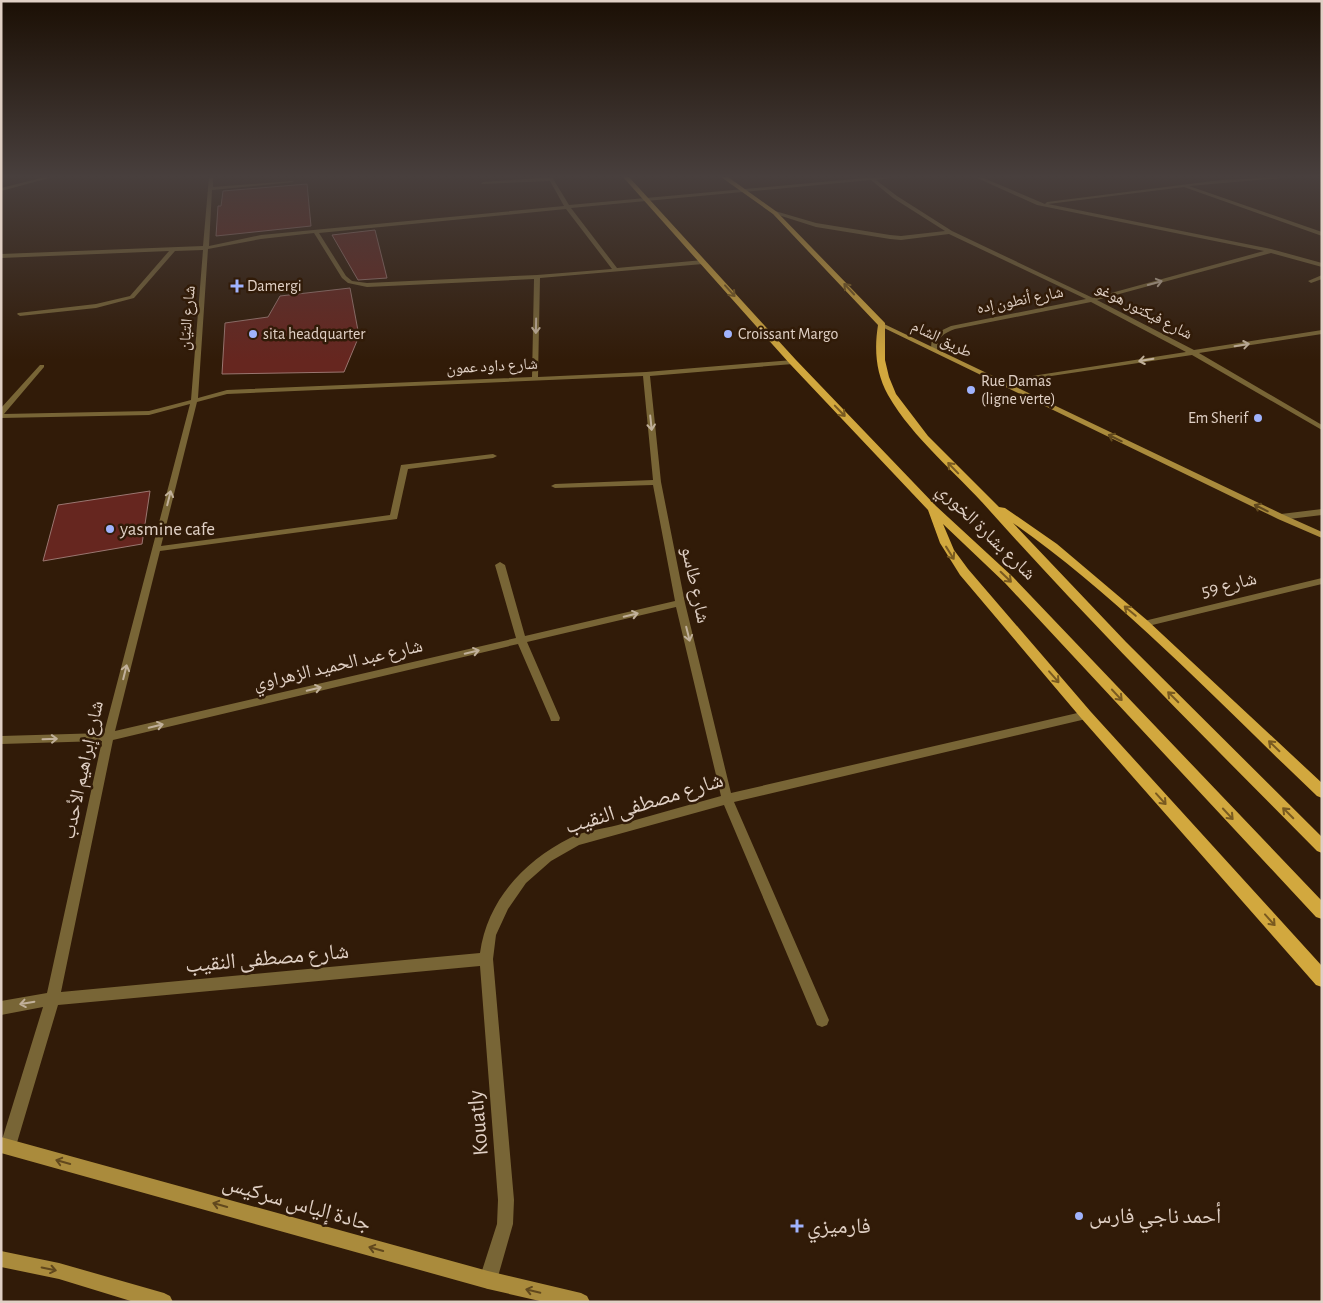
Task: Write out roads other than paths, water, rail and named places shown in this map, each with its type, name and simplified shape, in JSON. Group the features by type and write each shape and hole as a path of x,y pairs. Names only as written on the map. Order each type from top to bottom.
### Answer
{"main road":[{"name":"شارع بشارة الخوري","path":"681,238 793,362 932,508 1009,580 1322,912"},
{"name":"طريق الشام","path":"798,238 882,324"},
{"name":"شارع بشارة الخوري","path":"882,324 879,342 880,360 891,393 901,409 934,449 988,502 1056,578 1322,847"},
{"path":"988,502 1053,546 1144,624 1322,792"},
{"path":"932,508 942,541 951,557 1086,715 1322,979"}],"street":[{"name":"شارع التيّان","path":"194,401 207,238"},
{"path":"1,256 206,248 257,238"},
{"path":"320,238 344,277 358,284 380,285 537,277 703,262"},
{"path":"591,238 615,269"},
{"path":"889,238 903,238"},
{"name":"شارع فيكتور هوغو","path":"962,238 1092,300 1194,353 1322,428"},
{"path":"1206,238 1271,251 1322,265"},
{"path":"20,314 96,306 132,297 173,250"},
{"name":"شارع أنطون إده","path":"934,350 933,343 936,337 953,327 1092,300 1271,251"},
{"path":"535,378 537,277"},
{"path":"1311,281 1322,277"},
{"name":"طريق الشام","path":"882,324 1000,383 1322,535"},
{"path":"1000,383 1322,332"},
{"name":"شارع داود عمون","path":"1,415 149,413 226,392 646,374 793,362"},
{"path":"1,415 42,366"},
{"name":"شارع طاسو","path":"646,374 657,482 680,603 728,800 822,1020"},
{"name":"شارع إبراهيم الأحدب","path":"4,1146 53,999 108,737 194,401"},
{"path":"156,549 394,517 404,467 493,456"},
{"path":"555,486 657,482"},
{"path":"1281,517 1322,512"},
{"path":"500,565 521,640 555,718"},
{"name":"شارع 59","path":"1144,624 1322,581"},
{"name":"شارع عبد الحميد الزهراوي","path":"1,740 108,737 680,603"},
{"name":"شارع مصطفى النقيب","path":"1,1008 53,999 486,959 489,935 503,905 522,879 547,857 576,841 728,800 1086,715"},
{"name":"Kouatly","path":"486,959 506,1200 506,1224 488,1280"},
{"name":"جادة إلياس سركيس","path":"4,1146 488,1280 580,1302"},
{"path":"1,1259 58,1271 164,1302"}],"place":[{"name":"Damergi","path":"237,286"},
{"name":"sita headquarter","path":"253,334"},
{"name":"Croissant Margo","path":"728,334"},
{"name":"Rue Damas (ligne verte)","path":"971,390"},
{"name":"Em Sherif","path":"1258,418"},
{"name":"yasmine cafe","path":"110,529"},
{"name":"أحمد ناجي فارس","path":"1079,1216"},
{"name":"فارميزي","path":"797,1226"}]}
